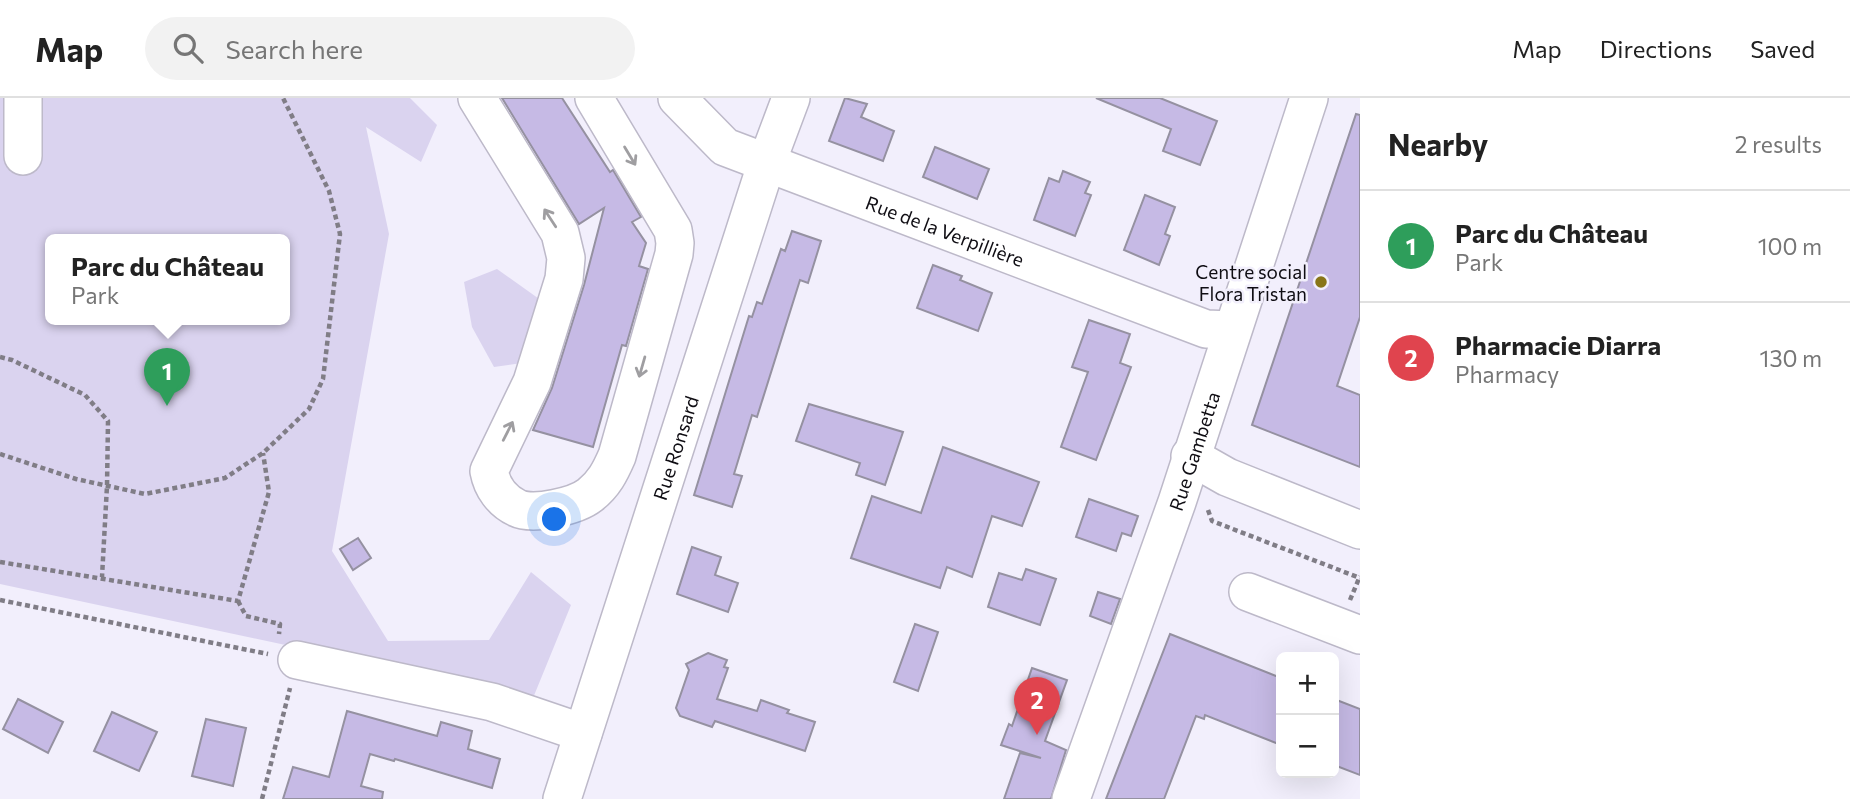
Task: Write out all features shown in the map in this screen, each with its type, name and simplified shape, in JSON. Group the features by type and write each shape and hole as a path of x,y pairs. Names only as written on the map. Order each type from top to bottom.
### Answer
{"street":[{"path":"23,98 23,156"},
{"path":"477,98 560,233 566,258 564,279 532,382 489,471 497,493 519,509 540,510 574,504 589,497 608,478 617,456 674,254 673,230 594,98"},
{"name":"Rue de la Verpillière","path":"677,98 725,147 1206,329 1231,330"},
{"name":"Rue Ronsard","path":"562,799 767,162 791,98"},
{"name":"Rue Gambetta","path":"1071,799 1177,502 1309,98"},
{"path":"1190,456 1227,477 1360,530"},
{"path":"1248,592 1360,635"},
{"path":"287,658 492,702 583,733"}],"path":[{"path":"0,454 76,479 145,494 225,478 263,453 309,409 323,379 340,234 329,191 283,98"},
{"path":"0,357 12,360 85,395 108,421 102,577"},
{"path":"262,799 287,658 280,624 246,617 237,601 269,492 263,453"},
{"path":"1208,508 1212,521 1360,578"},
{"path":"0,562 237,601"},
{"path":"0,600 287,658"}],"shaded area":[{"path":"0,98 410,98 437,125 421,162 366,127 389,234 332,551 388,641 489,640 531,572 571,605 533,698 0,584"},
{"path":"497,269 542,301 522,363 494,367 472,327 464,282"}],"building":[{"path":"502,98 562,98 610,172 613,170 641,217 632,222 646,243 639,266 648,269 626,346 622,345 593,447 533,430 552,388 584,285 604,208 579,224"},
{"path":"845,98 867,104 861,117 894,131 883,161 829,141"},
{"path":"1096,98 1160,98 1217,121 1200,165 1163,151 1171,129"},
{"path":"1356,114 1360,115 1360,317 1337,386 1360,395 1360,467 1252,425"},
{"path":"935,147 989,169 977,199 923,177"},
{"path":"1063,171 1090,182 1085,193 1091,195 1075,236 1034,220 1049,178 1059,182"},
{"path":"1145,195 1175,207 1165,234 1170,236 1159,265 1124,250"},
{"path":"792,231 821,241 808,283 800,280 757,417 752,415 734,474 742,476 732,507 694,495 749,316 752,317 757,302 762,304 781,249 785,251"},
{"path":"933,265 962,276 960,280 992,293 978,331 917,308"},
{"path":"1089,320 1130,334 1120,363 1131,367 1096,460 1061,447 1088,372 1072,367"},
{"path":"809,404 903,432 885,485 856,475 860,463 796,441"},
{"path":"943,447 1039,482 1022,526 992,516 972,577 947,567 940,588 851,558 872,496 921,513"},
{"path":"1089,499 1138,516 1131,536 1122,533 1116,551 1076,537"},
{"path":"358,538 371,558 353,570 340,549"},
{"path":"692,547 721,557 715,575 738,583 728,612 677,594"},
{"path":"1026,569 1056,579 1040,625 988,607 999,573 1022,580"},
{"path":"1098,592 1120,599 1111,624 1090,616"},
{"path":"915,624 938,632 918,691 894,682"},
{"path":"1170,634 1276,676 1276,743 1205,715 1204,719 1196,716 1164,799 1106,799"},
{"path":"708,653 727,660 724,667 728,668 717,699 757,711 761,700 789,710 787,713 815,722 805,751 715,721 712,727 680,716 676,708 689,670 686,664"},
{"path":"1032,668 1067,680 1045,741 1066,750 1051,799 1004,799 1020,753 1041,758 1001,745 1009,724 1012,726"},
{"path":"18,699 63,722 48,753 3,729"},
{"path":"1339,701 1360,709 1360,775 1339,767"},
{"path":"347,711 437,736 441,722 472,731 468,749 500,759 492,788 370,754 361,786 383,792 382,799 283,799 293,767 329,777"},
{"path":"112,712 157,732 139,771 94,751"},
{"path":"206,719 246,728 233,786 192,776"}],"place":[{"name":"Centre social Flora Tristan","path":"1321,282"},
{"name":"Parc du Château","path":"167,406"},
{"name":"Pharmacie Diarra","path":"1037,735"}]}
